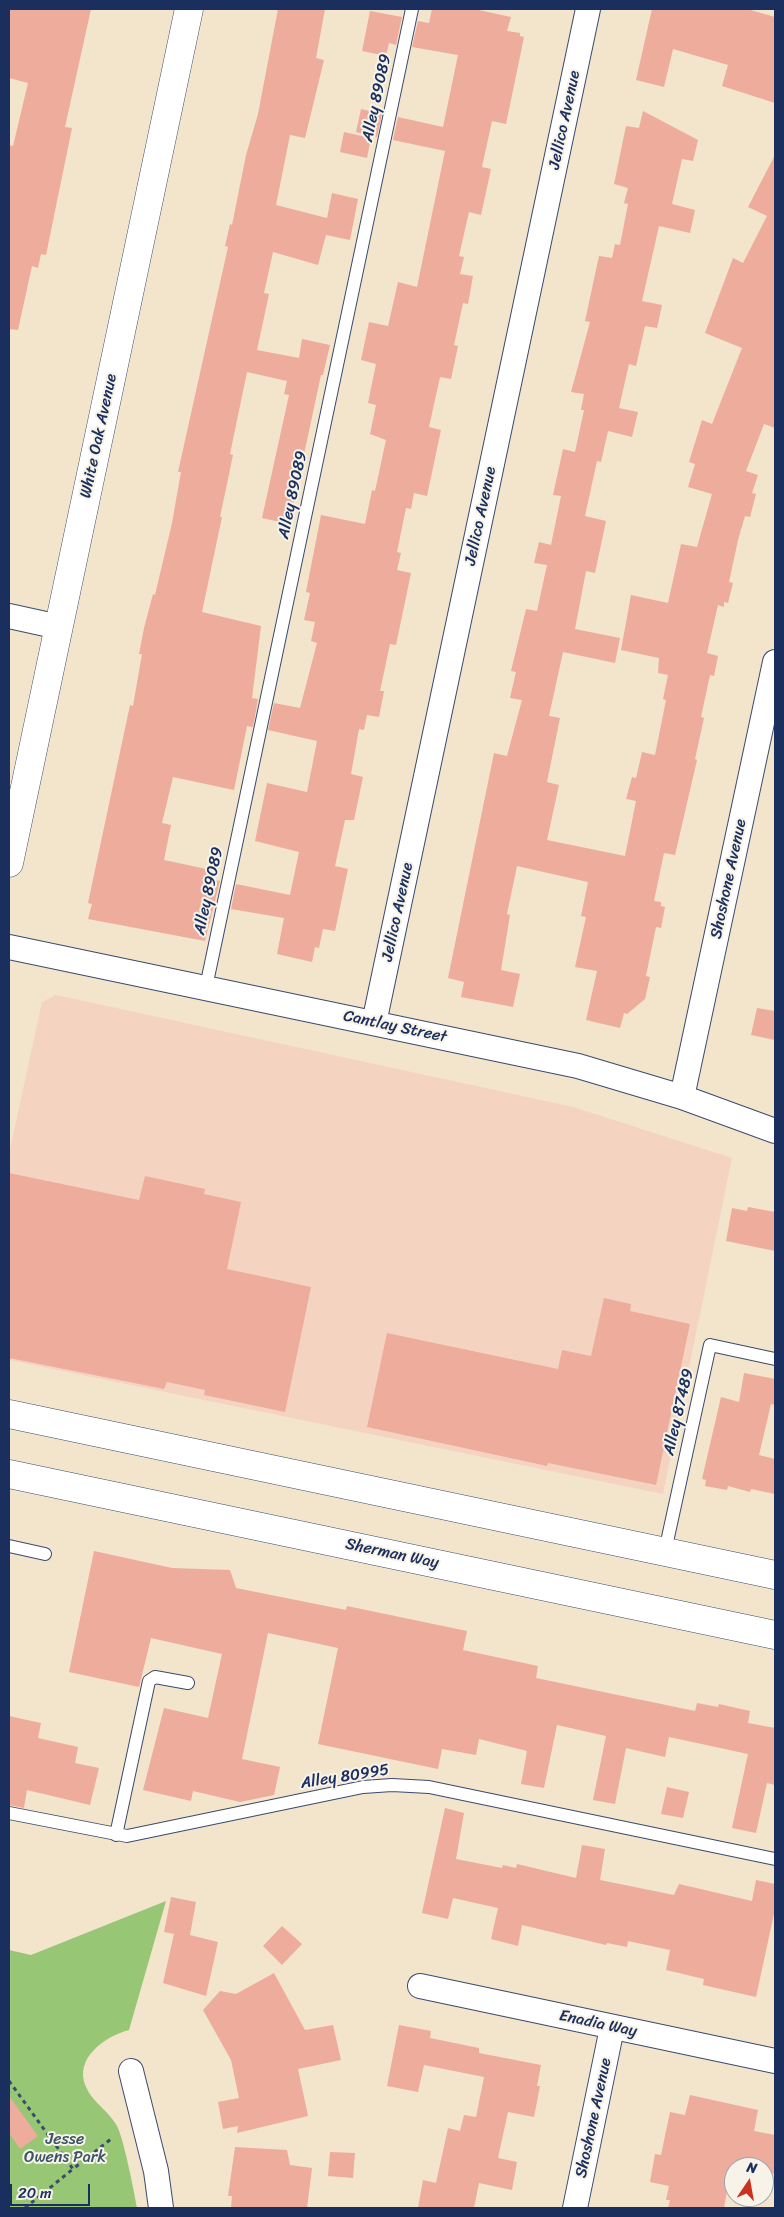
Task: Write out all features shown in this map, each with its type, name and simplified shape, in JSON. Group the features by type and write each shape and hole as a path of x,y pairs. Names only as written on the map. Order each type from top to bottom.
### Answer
{"main road":[{"name":"White Oak Avenue","path":"9,863 189,9"},
{"path":"9,1414 775,1574"},
{"name":"Sherman Way","path":"9,1474 775,1635"}],"street":[{"name":"Jellico Avenue","path":"374,1023 588,9"},
{"path":"9,616 59,627"},
{"name":"Shoshone Avenue","path":"682,1097 775,662"},
{"name":"Cantlay Street","path":"9,947 578,1066 682,1097 775,1130"},
{"name":"Enadia Way","path":"420,1986 612,2028 775,2060"},
{"name":"Shoshone Avenue","path":"575,2208 612,2028"},
{"path":"131,2071 156,2171 161,2208"}],"lane":[{"name":"Alley 89089","path":"206,987 412,9"},
{"name":"Alley 87489","path":"665,1551 710,1345 775,1359"},
{"path":"9,1546 45,1554"},
{"path":"116,1835 149,1681 155,1677 188,1684"},
{"name":"Alley 80995","path":"9,1813 127,1836 363,1787 392,1784 429,1786 775,1859"}],"path":[{"path":"9,2081 73,2169"},
{"path":"26,2208 111,2139"}],"shaded area":[{"path":"56,995 573,1107 732,1158 663,1494 9,1360 9,1154 42,1002"}],"green space":[{"name":"Jesse Owens Park","path":"166,1901 129,2030 111,2037 94,2050 84,2067 83,2076 89,2092 114,2121 120,2133 137,2208 9,2208 9,1950 31,1955"}],"building":[{"path":"9,9 91,9 65,127 72,128 46,255 41,254 38,268 32,266 18,330 9,329 9,145 13,146 28,83 9,78"},
{"path":"278,9 325,9 316,58 324,60 305,138 290,135 276,205 327,218 332,193 358,199 350,240 326,235 318,265 273,252 264,293 269,294 257,350 299,358 302,339 330,345 323,375 321,375 289,524 262,518 289,395 284,394 287,381 247,372 230,454 233,455 202,612 261,626 252,698 258,699 253,727 247,726 234,790 173,777 162,823 171,825 164,860 216,871 214,880 220,881 205,941 88,919 92,904 88,903 130,705 133,706 142,654 139,654 144,628 153,594 155,595 172,523 181,472 178,472 228,247 225,246 230,224 232,225 246,155 258,114"},
{"path":"432,9 474,9 511,17 507,31 520,33 520,36 524,37 506,124 492,121 482,167 491,169 481,215 469,212 459,256 464,257 460,274 473,276 468,304 463,303 454,345 458,346 451,379 440,377 429,427 441,430 427,496 414,493 411,509 406,508 397,552 401,553 397,570 411,573 396,645 390,644 380,691 384,691 379,717 367,715 364,730 359,729 351,774 363,777 354,820 345,820 335,866 348,869 335,931 323,929 319,948 315,947 312,962 277,954 284,918 231,909 236,884 290,895 299,852 255,841 267,783 307,792 317,741 268,730 274,703 300,708 317,643 311,641 315,622 304,620 310,593 306,592 321,515 365,524 372,490 375,491 386,440 370,434 376,405 368,403 376,364 361,360 369,322 388,326 398,282 417,287 445,151 393,140 398,117 443,127 458,55 412,47 418,21 429,23"},
{"path":"652,9 747,9 775,17 775,103 722,86 728,65 673,49 664,87 636,80"},
{"path":"370,11 402,17 396,45 389,43 386,56 362,51"},
{"path":"361,109 382,114 377,137 356,132"},
{"path":"643,111 698,140 693,161 682,159 672,204 695,210 690,233 659,226 642,301 662,305 657,328 645,326 636,366 629,364 619,408 638,412 632,437 608,431 601,462 597,461 585,516 606,521 595,573 586,571 575,629 620,638 615,663 563,652 549,716 560,718 547,782 559,785 547,840 625,856 636,801 626,799 632,777 636,778 642,752 655,755 666,700 663,699 668,675 658,673 659,658 621,650 631,595 668,603 681,544 697,547 712,494 688,487 695,464 689,462 702,420 712,424 742,348 705,333 733,258 743,263 767,216 748,207 775,155 775,428 764,424 746,471 758,475 752,493 756,494 750,517 745,516 738,540 729,582 733,583 728,603 724,602 724,607 718,605 707,653 718,656 714,676 710,675 701,717 704,718 695,759 697,760 675,855 664,853 654,901 661,902 661,906 665,907 661,928 656,927 646,976 650,977 645,999 627,1014 624,1013 620,1028 586,1020 597,971 575,967 586,917 581,916 588,882 517,866 507,914 510,915 501,970 520,974 513,1007 461,997 464,982 448,978 494,753 507,756 522,700 510,698 516,672 511,671 526,609 537,611 547,565 534,563 539,542 551,545 561,496 553,495 563,449 575,452 584,410 581,410 584,394 571,392 590,322 585,321 599,256 612,258 615,244 620,245 628,204 624,203 628,188 614,184 626,126 639,128"},
{"path":"344,132 371,138 367,158 340,152"},
{"path":"757,1008 775,1011 775,1040 751,1035"},
{"path":"9,1173 139,1200 145,1176 205,1189 204,1194 241,1202 227,1269 311,1287 285,1412 204,1395 205,1390 167,1382 164,1389 9,1358"},
{"path":"748,1207 775,1212 775,1251 726,1241 732,1208 747,1211"},
{"path":"604,1298 631,1304 630,1311 690,1324 656,1485 548,1463 547,1466 367,1427 387,1333 558,1369 562,1350 591,1356"},
{"path":"744,1373 775,1379 775,1405 771,1404 759,1455 775,1459 775,1494 751,1489 750,1492 728,1486 727,1490 705,1486 706,1480 702,1479 721,1397 739,1402"},
{"path":"94,1551 172,1568 230,1570 236,1588 346,1610 347,1606 467,1631 463,1650 538,1666 536,1678 695,1711 697,1703 718,1707 719,1704 750,1711 748,1723 775,1728 775,1785 767,1783 756,1833 732,1828 748,1754 669,1737 665,1757 626,1748 615,1804 593,1800 606,1736 557,1725 544,1788 521,1784 527,1751 479,1739 476,1755 442,1749 438,1769 318,1744 338,1648 268,1633 242,1759 280,1767 274,1795 240,1802 193,1791 191,1801 143,1790 164,1708 208,1718 222,1654 151,1638 139,1687 69,1672"},
{"path":"9,1716 41,1723 38,1738 78,1747 75,1763 99,1768 90,1805 27,1790 24,1808 9,1805"},
{"path":"667,1787 689,1792 683,1818 661,1814"},
{"path":"445,1808 464,1813 456,1859 502,1868 503,1865 516,1868 517,1864 576,1878 582,1845 605,1849 600,1880 674,1895 679,1884 752,1901 756,1880 775,1884 775,1909 756,1997 703,1985 704,1979 666,1970 670,1950 628,1941 627,1947 607,1943 606,1945 522,1925 518,1946 491,1939 498,1908 453,1898 448,1919 422,1913"},
{"path":"171,1897 196,1902 190,1935 218,1942 206,1996 163,1983 174,1934 164,1932"},
{"path":"282,1926 302,1944 282,1965 263,1946"},
{"path":"274,1973 305,2030 333,2025 341,2060 298,2069 308,2116 237,2133 238,2126 223,2129 218,2102 239,2098 231,2060 203,2010 220,1991 236,1994"},
{"path":"399,2025 431,2031 430,2038 479,2048 479,2053 541,2065 537,2086 540,2086 534,2117 508,2112 498,2158 517,2162 512,2190 479,2183 474,2208 418,2208 423,2180 436,2183 448,2128 460,2131 464,2115 476,2117 484,2077 424,2065 418,2092 387,2086"},
{"path":"690,2095 758,2110 754,2131 775,2135 775,2174 774,2157 724,2157 724,2208 668,2208 670,2200 666,2200 669,2186 650,2182 655,2154 661,2155 670,2112 685,2115"},
{"path":"9,2096 38,2136 20,2149 9,2133"},
{"path":"235,2147 287,2150 290,2165 312,2168 307,2208 231,2208 232,2196 228,2196"},
{"path":"330,2152 355,2153 353,2178 328,2176"}]}
